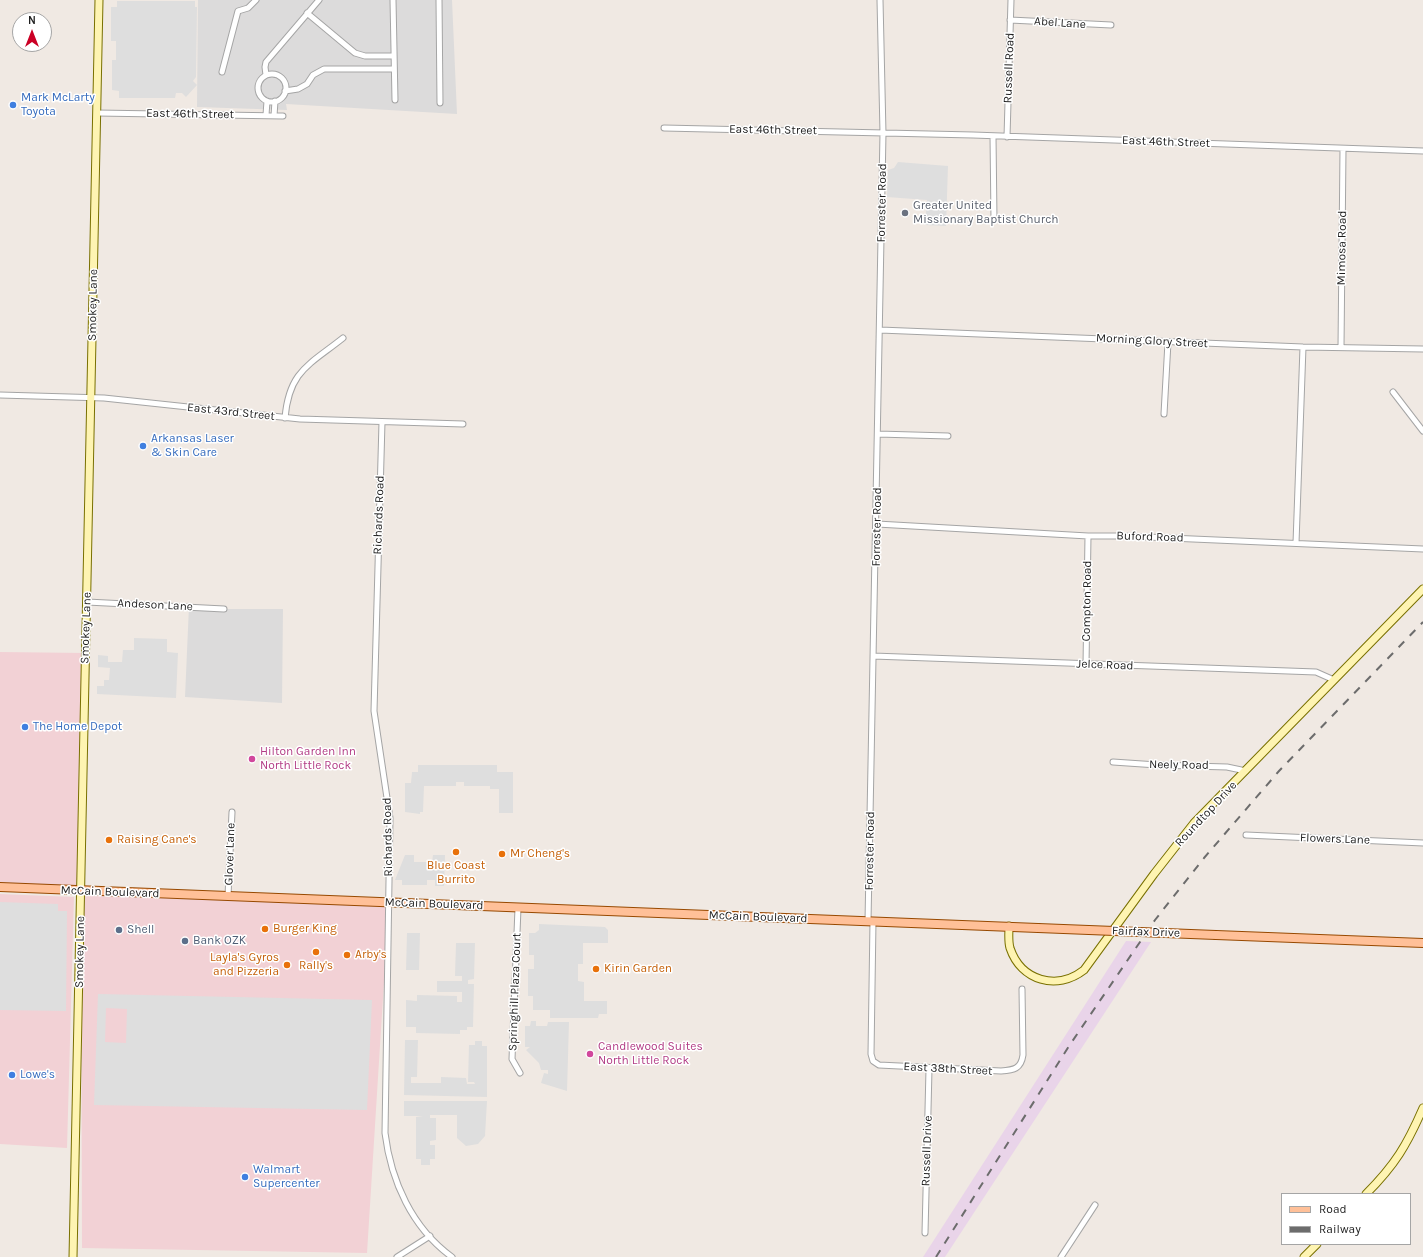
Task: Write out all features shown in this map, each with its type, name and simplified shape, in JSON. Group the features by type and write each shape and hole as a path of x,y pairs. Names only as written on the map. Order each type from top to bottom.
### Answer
{"main road":[{"name":"McCain Boulevard","path":"0,887 871,921"},
{"name":"Fairfax Drive","path":"871,921 1423,943"}],"street":[{"name":"Smokey Lane","path":"73,1257 99,0"},
{"path":"222,72 238,11 248,8 256,0"},
{"path":"266,75 264,67 266,62 319,0"},
{"path":"393,0 395,100"},
{"path":"439,0 440,103"},
{"name":"Forrester Road","path":"879,1065 873,1061 871,1054 871,921 873,656 877,524 883,133 880,0"},
{"name":"Russell Road","path":"1007,136 1010,0"},
{"path":"307,14 355,53 365,56 394,56"},
{"name":"Abel Lane","path":"1010,20 1111,25"},
{"path":"285,92 298,89 307,84 313,75 324,69 394,69"},
{"path":"274,74 282,78 285,86 285,92 282,97 275,101 267,101 258,91 259,82 266,75 274,74"},
{"path":"266,115 267,101"},
{"path":"274,116 275,101"},
{"name":"East 46th Street","path":"97,114 283,116"},
{"name":"East 46th Street","path":"664,128 1007,136 1423,151"},
{"path":"993,136 994,220"},
{"name":"Mimosa Road","path":"1341,347 1343,148"},
{"name":"Morning Glory Street","path":"880,330 1303,348 1341,347 1423,349"},
{"path":"285,418 288,395 293,382 307,365 343,338"},
{"path":"1164,414 1168,342"},
{"path":"1296,543 1303,348"},
{"path":"1393,392 1423,431"},
{"name":"East 43rd Street","path":"0,395 91,398 285,418 463,424"},
{"name":"Richards Road","path":"382,422 374,704 377,739 388,796 390,818 385,1111 386,1144 392,1172 402,1197 412,1214 430,1236 452,1257"},
{"path":"878,434 948,436"},
{"name":"Buford Road","path":"877,524 1088,536 1124,536 1423,549"},
{"name":"Compton Road","path":"1086,665 1088,536"},
{"name":"Roundtop Drive","path":"1009,926 1009,942 1012,953 1020,966 1030,975 1042,980 1058,981 1072,978 1081,972 1088,965 1154,874 1194,823 1423,589"},
{"name":"Andeson Lane","path":"87,602 224,609"},
{"name":"Jelce Road","path":"873,656 1086,665 1316,672 1334,680"},
{"name":"Neely Road","path":"1113,762 1228,767 1246,771"},
{"name":"Glover Lane","path":"228,896 232,812"},
{"name":"Flowers Lane","path":"1246,835 1423,843"},
{"name":"Springhill Plaza Court","path":"518,908 512,1059 520,1073"},
{"name":"East 38th Street","path":"879,1065 1001,1072 1016,1069 1021,1064 1023,1055 1022,988"},
{"name":"Russell Drive","path":"925,1233 929,1069"},
{"path":"1367,1193 1400,1155 1410,1138 1423,1108"},
{"path":"1061,1257 1095,1205"},
{"path":"397,1257 430,1236"},
{"path":"1304,1257 1315,1245"}],"shaded area":[{"path":"198,0 452,0 457,114 286,104 287,110 197,107"},
{"path":"117,1 195,1 195,7 197,7 196,77 193,81 197,85 186,97 182,93 176,93 175,98 119,98 119,91 112,90 112,60 116,60 116,41 111,41 111,7 117,7"},
{"path":"898,162 948,166 946,226 925,225 927,200 887,197 888,170 894,168"},
{"path":"189,606 224,609 283,609 282,703 185,697"},
{"path":"134,638 167,639 167,652 178,653 176,698 97,694 97,686 104,686 104,680 109,680 110,668 98,667 98,655 108,656 108,662 122,662 123,650 134,650"},
{"path":"0,652 86,653 81,891 0,886"},
{"path":"418,765 497,765 497,772 513,772 513,813 499,813 499,789 490,789 490,786 464,786 464,782 456,782 456,786 424,786 423,812 420,812 420,814 405,812 405,783 411,783 412,772 418,772"},
{"path":"405,855 414,855 414,862 432,862 433,855 445,855 444,886 435,886 435,880 427,880 427,885 402,885 402,880 395,880"},
{"path":"81,891 389,902 367,1253 82,1248"},
{"path":"0,894 74,897 67,1148 0,1144"},
{"path":"0,902 58,904 58,911 67,911 66,1011 0,1010"},
{"path":"539,924 605,927 608,930 608,943 583,943 583,964 578,964 578,981 584,982 584,1001 607,1001 607,1014 599,1014 598,1018 550,1018 550,1010 533,1010 533,996 528,996 528,969 534,969 534,955 529,955 529,933 535,933 539,930"},
{"path":"407,933 420,933 419,970 406,970"},
{"path":"1126,941 1151,942 945,1257 923,1257"},
{"path":"456,943 475,943 474,979 468,980 468,984 474,984 473,1027 467,1027 467,1030 460,1030 460,1034 416,1033 416,1027 406,1027 406,1000 417,1001 417,995 457,996 457,1002 462,1002 462,992 437,992 437,981 462,981 462,976 455,976"},
{"path":"98,994 372,1000 367,1110 94,1105","holes":["106,1008 127,1009 126,1043 105,1042"]},
{"path":"531,1021 536,1021 536,1026 547,1026 548,1022 569,1022 567,1091 541,1083 544,1073 548,1074 548,1070 541,1070 539,1063 526,1050 530,1047 525,1047 525,1026 530,1026"},
{"path":"405,1040 418,1040 417,1077 411,1077 411,1083 441,1083 441,1077 466,1078 467,1084 475,1084 474,1082 468,1082 469,1045 475,1045 475,1041 482,1041 482,1046 487,1046 487,1097 404,1095"},
{"path":"404,1101 487,1101 485,1136 478,1144 466,1146 457,1138 457,1115 430,1115 430,1118 436,1118 436,1140 430,1141 430,1145 435,1145 435,1159 430,1159 430,1165 421,1165 421,1159 416,1159 416,1117 423,1116 404,1116"}],"railway":[{"path":"936,1257 1069,1046 1155,920 1204,858 1279,771 1423,622"}],"place":[{"name":"Mark McLarty Toyota","path":"13,105"},
{"name":"Greater United Missionary Baptist Church","path":"905,213"},
{"name":"Arkansas Laser & Skin Care","path":"143,446"},
{"name":"The Home Depot","path":"25,727"},
{"name":"Hilton Garden Inn North Little Rock","path":"252,759"},
{"name":"Raising Cane's","path":"109,840"},
{"name":"Blue Coast Burrito","path":"456,852"},
{"name":"Mr Cheng's","path":"502,854"},
{"name":"Burger King","path":"265,929"},
{"name":"Shell","path":"119,930"},
{"name":"Bank OZK","path":"185,941"},
{"name":"Rally's","path":"316,952"},
{"name":"Arby's","path":"347,955"},
{"name":"Layla's Gyros and Pizzeria","path":"287,965"},
{"name":"Kirin Garden","path":"596,969"},
{"name":"Candlewood Suites North Little Rock","path":"590,1054"},
{"name":"Lowe's","path":"12,1075"},
{"name":"Walmart Supercenter","path":"245,1177"}]}
